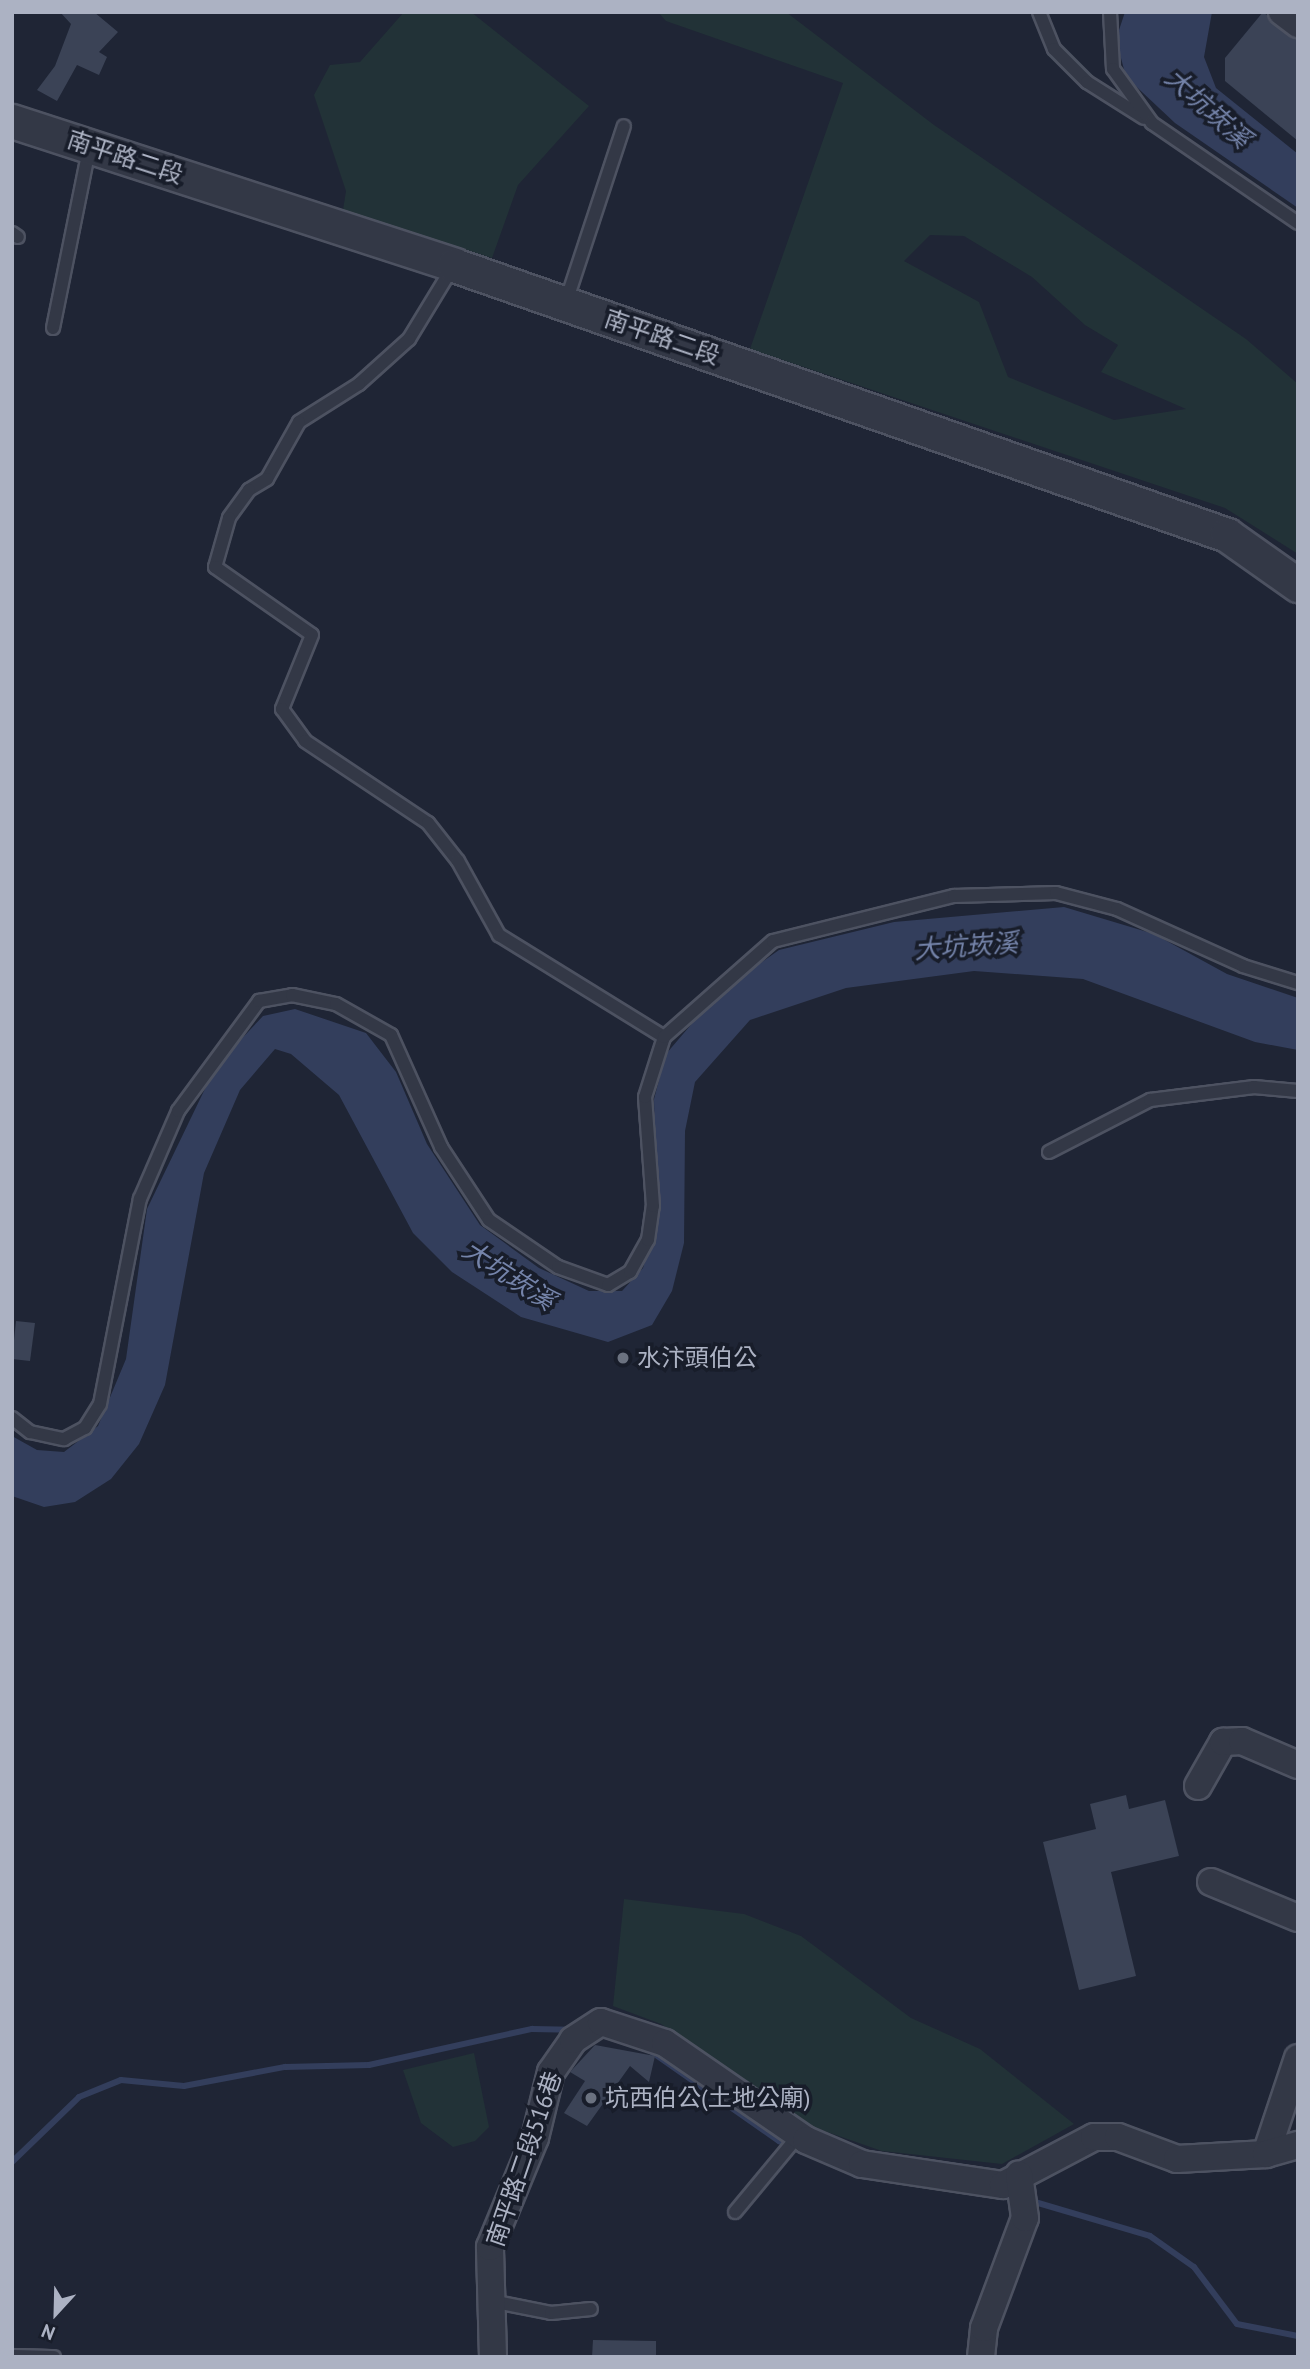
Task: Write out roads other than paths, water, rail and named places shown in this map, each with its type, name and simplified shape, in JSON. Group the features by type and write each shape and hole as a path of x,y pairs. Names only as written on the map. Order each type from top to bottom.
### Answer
{"street":[{"path":"1282,12 1298,24"},
{"name":"南平路二段","path":"12,121 454,265 1227,535 1298,585"},
{"path":"1198,1786 1223,1742 1242,1741 1298,1765"},
{"path":"1211,1882 1298,1918"},
{"name":"南平路二段516巷","path":"493,2357 490,2247 535,2138 551,2071 582,2033 629,2027 665,2043 798,2136 862,2164 1003,2185 1022,2180 1094,2137 1118,2137 1177,2160 1266,2154 1298,2145"},
{"path":"1266,2154 1298,2058"},
{"path":"981,2357 984,2328 1025,2218 1022,2180"}],"lane":[{"path":"1040,12 1054,49 1087,82 1298,223"},
{"path":"1110,12 1113,69 1152,123"},
{"path":"566,304 624,126"},
{"path":"53,328 90,146"},
{"path":"454,265 409,339 359,384 299,422 267,479 249,490 229,518 215,567 312,635 282,709 305,741 428,823 458,861 499,935 664,1037"},
{"path":"12,1418 30,1433 64,1439 93,1416 114,1351 140,1199 178,1111 259,1001 292,995 336,1004 391,1035 441,1147 489,1220 558,1267 608,1285 630,1272 648,1240 653,1206 645,1097 664,1037 774,941 954,897 1056,893 1117,909 1243,966 1298,983"},
{"path":"1049,1152 1150,1100 1254,1087 1298,1091"},
{"path":"735,2212 798,2136"},
{"path":"491,2301 551,2313 591,2309"},
{"path":"12,2356 54,2357"}],"water":[{"name":"大坑崁溪","path":"1125,12 1212,12 1204,57 1216,88 1298,154 1298,208 1175,123 1126,77 1116,39"},
{"name":"大坑崁溪","path":"1064,907 1154,934 1227,974 1298,998 1298,1050 1255,1042 1083,979 974,971 846,988 750,1020 695,1082 685,1131 684,1243 672,1291 652,1325 608,1342 521,1317 452,1272 413,1233 339,1095 291,1054 275,1049 240,1090 204,1173 165,1385 139,1444 111,1479 75,1502 44,1507 12,1496 12,1436 37,1450 64,1452 98,1426 126,1359 147,1209 216,1066 263,1016 295,1009 366,1033 396,1072 427,1144 480,1225 539,1268 589,1291 622,1291 643,1268 656,1225 654,1099 666,1054 718,993 779,950 894,922"}],"waterway":[{"path":"12,2162 79,2097 121,2080 184,2086 285,2067 369,2065 532,2029 571,2030"},
{"path":"649,2050 779,2141 838,2167"},
{"path":"1028,2200 1150,2236 1194,2267 1237,2324 1298,2336"}],"place":[{"name":"水汴頭伯公","path":"623,1358"},
{"name":"坑西伯公(土地公廟)","path":"591,2098"}]}
